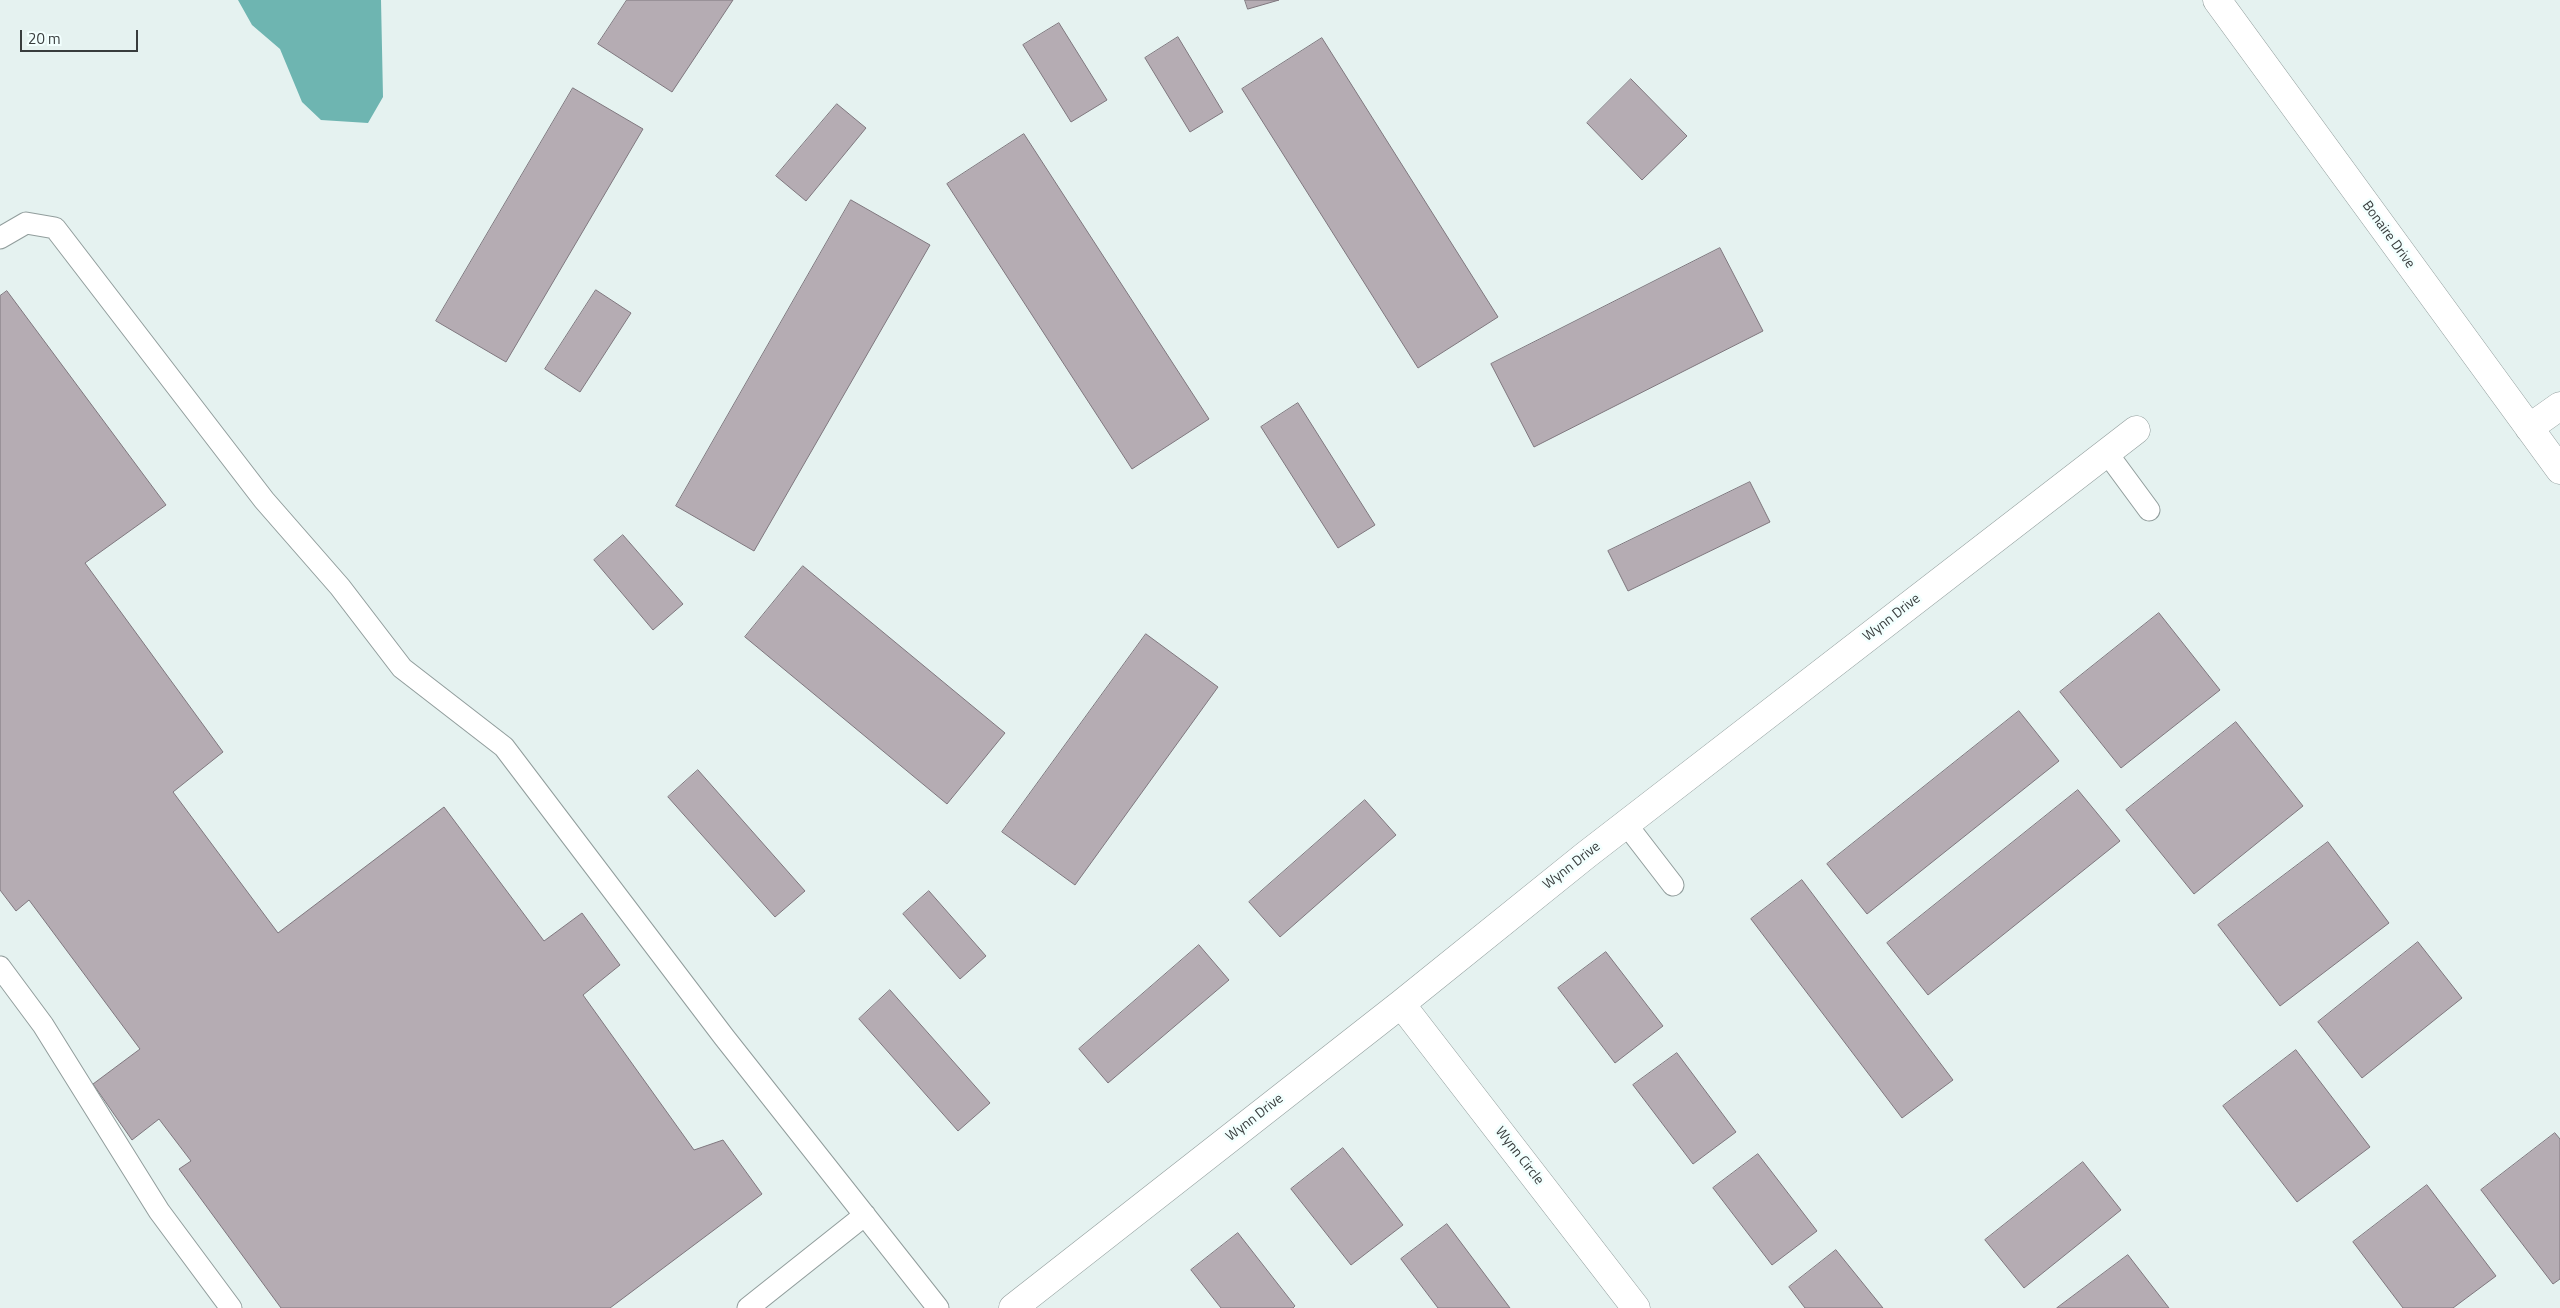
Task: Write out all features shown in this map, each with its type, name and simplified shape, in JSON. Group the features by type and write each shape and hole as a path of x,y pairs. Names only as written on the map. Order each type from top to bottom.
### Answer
{"street":[{"name":"Bonaire Drive","path":"2226,3 2560,470"},
{"path":"2530,428 2560,406"},
{"name":"Wynn Drive","path":"1031,1303 1626,824 2136,430"},
{"name":"Wynn Circle","path":"1401,1004 1636,1308"}],"lane":[{"path":"0,238 26,223 55,228 264,500 340,587 402,668 504,747 724,1038 938,1308"},
{"path":"2107,453 2150,510"},
{"path":"1626,824 1673,885"},
{"path":"0,967 43,1025 159,1211 231,1308"},
{"path":"748,1308 865,1215"}],"water":[{"path":"238,0 381,0 383,97 368,123 321,120 302,102 280,49 252,25"}],"building":[{"path":"627,0 733,0 672,92 598,44"},
{"path":"1245,0 1279,0 1248,9"},
{"path":"1059,23 1107,100 1071,122 1023,45"},
{"path":"1178,37 1223,112 1190,132 1145,58"},
{"path":"1322,38 1498,317 1418,368 1242,89"},
{"path":"1631,79 1687,136 1642,180 1587,123"},
{"path":"573,88 643,129 506,362 436,321"},
{"path":"837,104 866,128 806,201 776,176"},
{"path":"1024,134 1209,419 1132,469 947,184"},
{"path":"851,200 930,245 754,551 676,506"},
{"path":"1720,248 1763,331 1534,447 1491,364"},
{"path":"596,290 631,313 580,392 545,369"},
{"path":"7,291 166,505 85,563 223,752 173,792 278,933 444,807 544,941 582,913 620,965 583,995 694,1150 723,1140 762,1194 610,1308 281,1308 179,1169 191,1161 159,1119 132,1140 93,1084 140,1049 29,900 16,911 0,890 0,296"},
{"path":"1298,403 1375,525 1338,548 1261,427"},
{"path":"1750,482 1770,522 1628,591 1608,551"},
{"path":"623,535 683,604 653,630 594,560"},
{"path":"803,566 1005,733 947,804 745,637"},
{"path":"2159,613 2220,690 2121,768 2060,692"},
{"path":"1146,634 1218,687 1075,885 1002,832"},
{"path":"2019,711 2059,761 1867,914 1827,864"},
{"path":"2236,722 2303,806 2194,894 2126,810"},
{"path":"698,770 805,891 775,917 668,797"},
{"path":"2078,790 2120,841 1928,995 1887,943"},
{"path":"1365,800 1396,835 1280,937 1249,902"},
{"path":"2328,842 2389,923 2280,1006 2218,925"},
{"path":"1802,880 1953,1080 1902,1118 1751,919"},
{"path":"929,891 986,956 960,979 903,914"},
{"path":"2418,942 2462,998 2362,1078 2318,1022"},
{"path":"1199,945 1229,980 1108,1083 1079,1049"},
{"path":"1606,952 1663,1026 1615,1063 1558,988"},
{"path":"890,990 990,1103 958,1131 859,1019"},
{"path":"2296,1050 2370,1147 2297,1202 2223,1106"},
{"path":"1677,1053 1736,1132 1693,1164 1633,1085"},
{"path":"2555,1133 2560,1139 2560,1279 2553,1284 2481,1190"},
{"path":"1343,1148 1403,1225 1351,1265 1291,1189"},
{"path":"1758,1154 1817,1231 1772,1265 1713,1188"},
{"path":"2083,1162 2121,1210 2024,1288 1985,1240"},
{"path":"2427,1185 2496,1276 2453,1308 2403,1308 2353,1242"},
{"path":"1447,1224 1510,1308 1438,1308 1401,1259"},
{"path":"1238,1233 1295,1306 1293,1308 1221,1308 1191,1270"},
{"path":"1836,1250 1883,1308 1805,1308 1789,1287"},
{"path":"2128,1255 2169,1308 2057,1308"}]}
